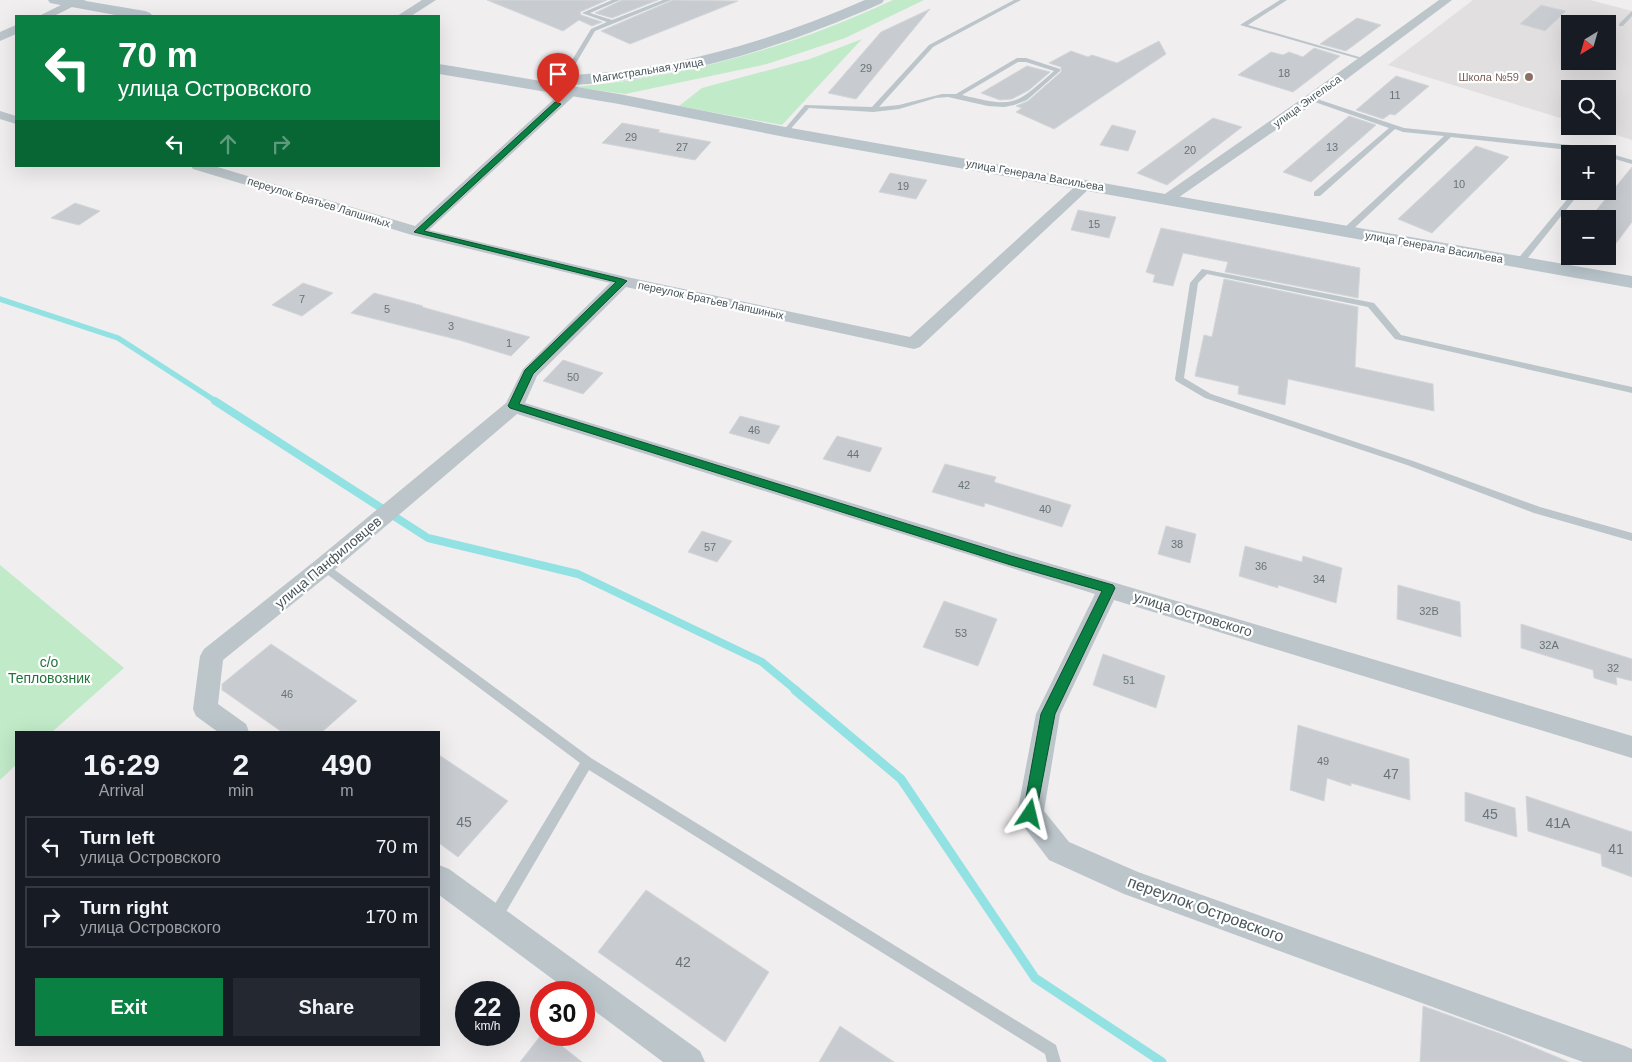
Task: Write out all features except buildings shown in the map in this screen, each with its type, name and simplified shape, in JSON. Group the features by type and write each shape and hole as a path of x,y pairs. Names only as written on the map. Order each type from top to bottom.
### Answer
{"main road":[{"path":"55,0 77,2 140,15"},
{"name":"Магистральная улица","path":"567,85 690,66 770,43 841,17 877,0"},
{"name":"улица Генерала Васильева","path":"440,69 468,75 567,85 785,132 1632,282"}],"street":[{"path":"405,15 430,0"},
{"name":"улица Энгельса","path":"1167,199 1311,99 1446,0"},
{"path":"47,15 77,2"},
{"path":"0,37 15,30"},
{"path":"418,232 567,85"},
{"path":"0,116 15,120"},
{"name":"переулок Братьев Лапшиных","path":"201,167 418,232 622,281 914,343 1086,184"},
{"path":"514,406 529,373 622,281"},
{"name":"улица Панфиловцев","path":"236,731 205,709 212,656 324,566 514,406"},
{"name":"улица Островского","path":"514,406 1011,560 1632,747"},
{"name":"переулок Островского","path":"1109,588 1048,714 1030,814 1059,851 1134,884 1625,1062"},
{"path":"440,879 689,1062"}],"lane":[{"path":"612,22 585,12 617,0"},
{"path":"567,85 593,30 668,0"},
{"path":"873,110 931,46 1018,0"},
{"path":"1284,0 1243,25 1364,60"},
{"path":"1621,25 1632,13"},
{"path":"785,132 807,106 863,111 900,106 947,95 955,97 996,105 1012,104 1029,94 1058,70 1026,60 1017,60 955,97"},
{"path":"1311,99 1403,130 1561,146"},
{"path":"1317,194 1394,127"},
{"path":"1346,231 1449,134"},
{"path":"1616,157 1632,162"},
{"path":"1520,262 1571,200"},
{"path":"1632,390 1398,337 1371,305 1205,271 1194,283 1179,379 1208,396 1410,463 1538,510 1632,537"},
{"path":"324,566 586,762 1051,1050 1054,1062"},
{"path":"494,918 586,762"}],"shaded area":[{"name":"Школа №59","path":"1473,0 1590,0 1632,11 1632,140 1616,135 1616,80 1561,80 1561,118 1388,65"}],"green space":[{"path":"893,0 924,0 845,38 767,64 625,94 574,87 657,76 738,57 817,32"},
{"path":"862,39 782,125 679,106 702,88 810,59"},
{"name":"с/о Тепловозник","path":"0,565 124,668 53,731 15,731 15,766 0,780"}],"waterway":[{"path":"0,299 118,338 217,402"},
{"path":"215,401 428,538 578,574 762,662 797,691"},
{"path":"795,690 901,779 1035,978 1162,1062"}],"place":[{"name":"Школа №59","path":"1529,77"}],"route":[{"path":"558,104 418,232 622,281 529,373 514,406 1011,560 1109,588 1048,714 1030,814"}]}
